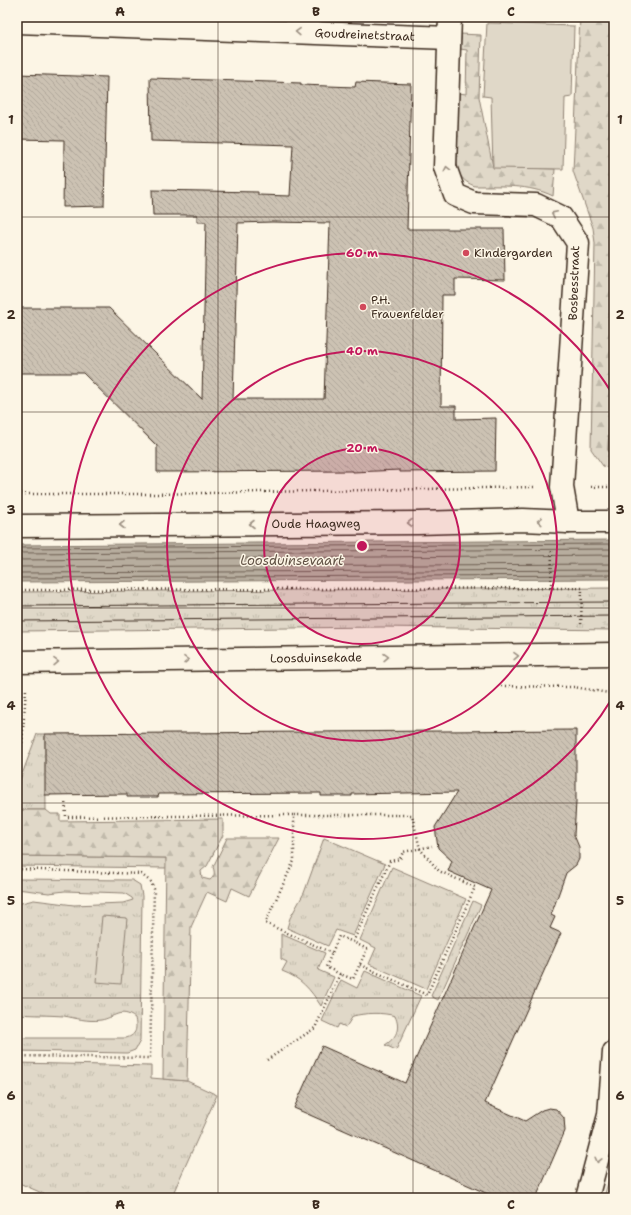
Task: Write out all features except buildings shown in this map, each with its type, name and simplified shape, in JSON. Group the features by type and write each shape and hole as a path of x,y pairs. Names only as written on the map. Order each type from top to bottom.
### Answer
{"main road":[{"name":"Goudreinetstraat","path":"17,22 449,28"},
{"name":"Bosbesstraat","path":"449,28 445,167 455,195 474,203 536,205 561,218 578,243 562,487 568,522"},
{"name":"Oude Haagweg","path":"17,526 418,523 523,520 604,522"},
{"name":"Loosduinsekade","path":"17,662 614,654"},
{"path":"587,1198 609,1115 614,1052"}],"path":[{"path":"17,494 152,494 614,487"},
{"path":"17,590 551,588 552,545"},
{"path":"17,758 23,738 26,689"},
{"path":"65,799 66,817 412,815 420,848 439,871 475,887 427,995 360,965"},
{"path":"294,815 294,861 265,923 332,953"},
{"path":"353,942 390,861 400,859 403,852 432,846"},
{"path":"17,869 141,874 151,882 154,889 150,1058 17,1056"},
{"path":"339,936 353,942 367,949 353,979 326,967 339,936"},
{"path":"267,1060 315,1028 340,974"}],"green space":[{"path":"580,17 614,17 614,312 608,450 614,460 614,470 603,466 591,449 595,243 593,228 573,171"},
{"path":"487,23 574,26 572,97 565,98 563,169 493,168 491,97 483,96"},
{"path":"460,34 481,35 479,97 493,167 555,169 553,196 534,189 505,186 475,186 467,182 460,175 456,149 457,124 459,93 466,94 467,50 460,49"},
{"path":"614,588 614,630 381,627 17,631 17,592"},
{"path":"37,734 45,734 46,810 17,810 17,788"},
{"path":"17,810 46,810 51,814 60,814 60,821 223,819 223,835 207,866 201,871 202,878 210,880 214,874 213,867 227,838 279,838 249,896 232,888 227,901 207,892 191,927 187,1081 163,1079 166,858 20,856 17,854"},
{"path":"324,838 385,864 353,936 336,930 328,946 287,928 290,918 304,893"},
{"path":"17,854 20,856 166,858 167,868 17,866"},
{"path":"392,867 466,899 426,989 369,964 376,948 360,940"},
{"path":"17,879 132,880 140,885 142,896 140,1041 135,1050 127,1053 17,1051 17,1038 126,1038 130,1037 134,1033 136,1025 135,1018 125,1013 117,1014 101,1020 82,1020 64,1016 17,1014 17,904 34,900 74,905 123,903 133,900 124,893 65,891 49,893 17,889"},
{"path":"473,901 481,905 438,1000 431,996"},
{"path":"102,916 127,918 121,984 96,982"},
{"path":"281,934 325,953 318,970 334,977 321,1006 313,994 300,981 282,971 287,962 281,959"},
{"path":"365,971 421,996 396,1050 385,1045 395,1036 398,1025 395,1016 380,1013 353,1016 346,1027 339,1024 337,1028 322,1021 341,980 357,988"},
{"path":"17,1063 151,1066 151,1078 187,1081 217,1095 171,1198 53,1198 17,1182"},
{"path":"614,1159 614,1198 604,1198"}],"water":[{"path":"614,312 614,460 608,450"},
{"name":"Loosduinsevaart","path":"614,540 614,579 17,582 17,545"}],"tram line":[{"path":"17,606 614,602"},
{"path":"17,621 614,616"}],"place":[{"name":"Kindergarden","path":"466,253"},
{"name":"P.H. Frauenfelder","path":"363,307"}]}
